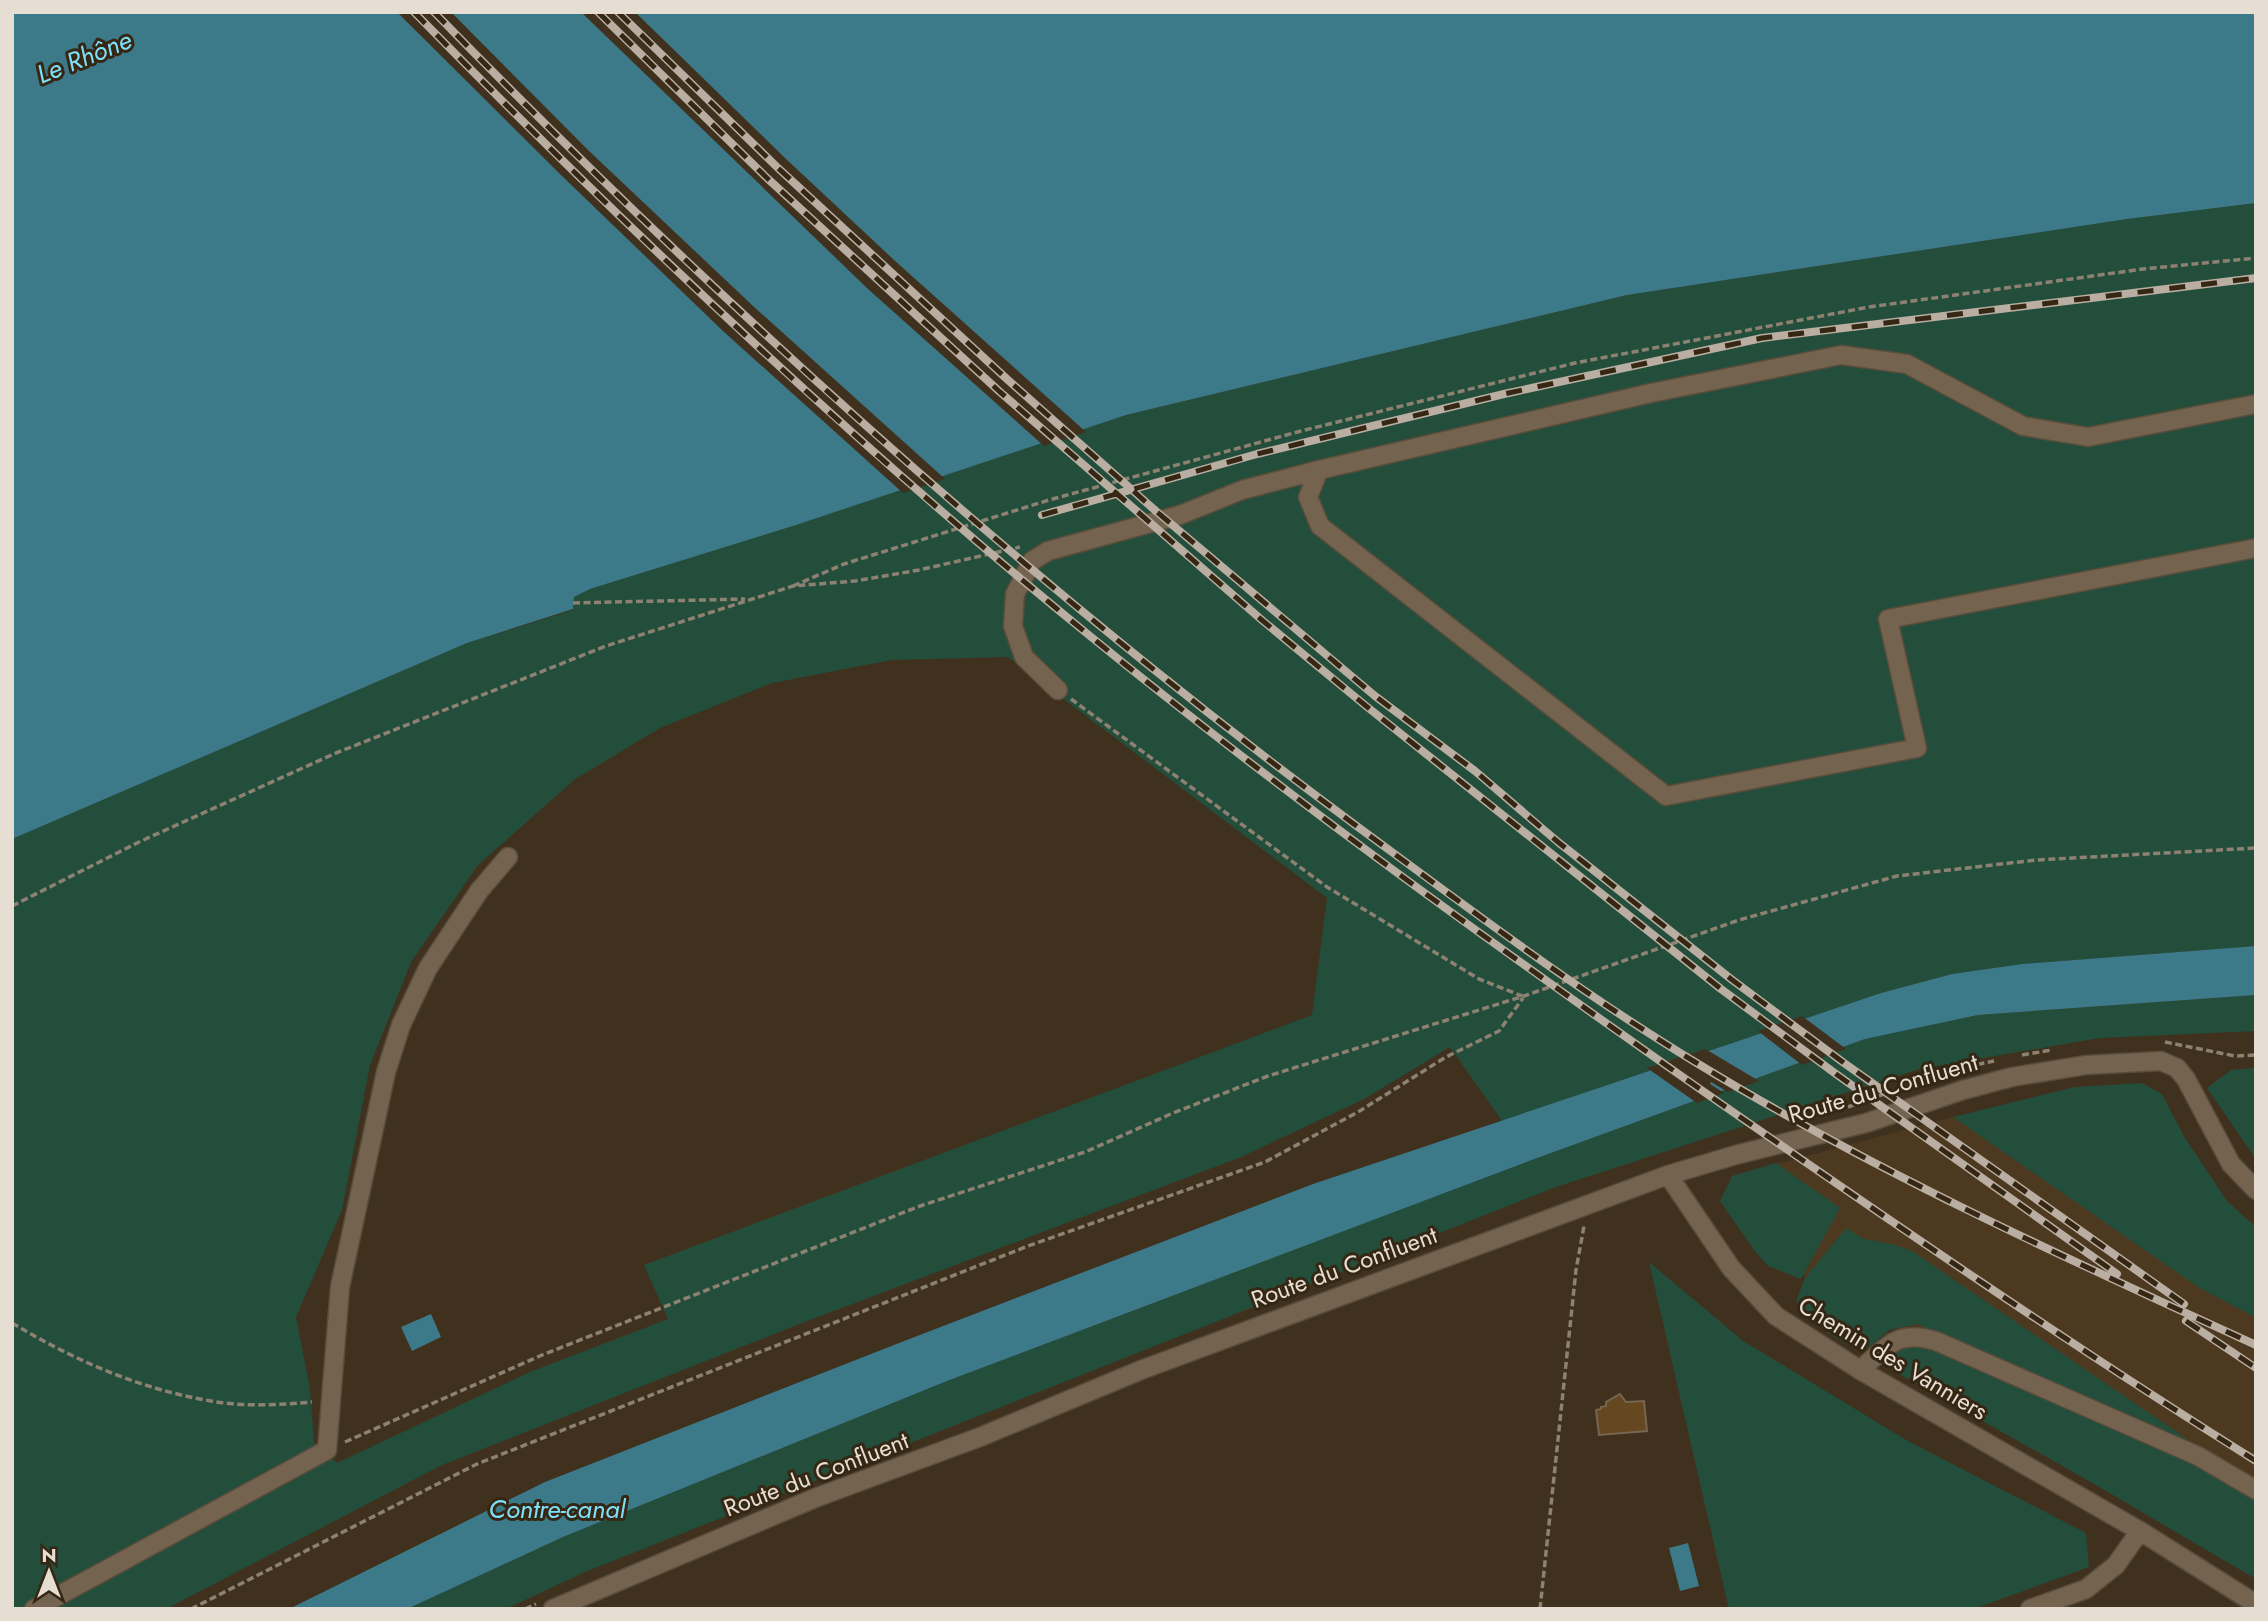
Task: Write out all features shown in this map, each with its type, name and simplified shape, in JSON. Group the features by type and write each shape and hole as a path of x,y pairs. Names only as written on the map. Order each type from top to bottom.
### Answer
{"street":[{"path":"1058,690 1024,657 1013,626 1015,594 1032,561 1048,551 1180,515 1242,490 1319,470 1651,393 1842,355 1907,364 2023,426 2088,437 2256,404"},
{"path":"1319,470 1308,497 1320,526 1666,796 1917,748 1888,619 2256,548"},
{"path":"34,1609 327,1450 340,1286 386,1072 401,1025 428,968 479,891 508,857"},
{"name":"Route du Confluent","path":"553,1609 816,1498 980,1437 1141,1370 1588,1203 1668,1175 1739,1154 1866,1124 1963,1090 2012,1077 2086,1065 2161,1061 2177,1068 2186,1079 2231,1164 2256,1190"},
{"name":"Chemin des Vanniers","path":"1668,1175 1731,1268 1776,1316 1860,1370 2140,1531 2256,1604"},
{"path":"1860,1370 1887,1346 1904,1336 1928,1339 2198,1456 2256,1490"},
{"path":"2030,1609 2086,1589 2116,1565 2140,1531"}],"path":[{"path":"12,906 139,842 336,753 606,646 793,586 844,564 1049,500 1301,431 1575,363 1869,307 2143,269 2256,258"},
{"path":"793,586 855,581 1021,547 1048,551"},
{"path":"573,603 751,599"},
{"path":"1058,690 1327,887 1479,979 1524,996"},
{"path":"327,1450 542,1355 920,1206 1085,1152 1173,1113 1268,1076 1524,996 1739,920 1897,876 2036,860 2256,848"},
{"path":"191,1609 477,1464 1028,1246 1265,1162 1358,1112 1446,1057 1499,1031 1524,996"},
{"path":"2207,1051 2235,1056 2256,1055"},
{"path":"1540,1609 1576,1270 1588,1203"},
{"path":"12,1323 74,1358 143,1385 212,1401 281,1404 331,1401"}],"shaded area":[{"path":"1953,1117 2256,1264 2256,1553 1904,1336 1873,1299 1805,1278 1732,1176"}],"green space":[{"path":"2256,203 2256,946 2022,964 1952,974 1881,993 1502,1121 1450,1047 1364,1099 1241,1157 802,1323 442,1465 166,1609 12,1609 12,839 467,643 573,610 574,597 590,589 793,526 1126,415 1627,295 2127,219","holes":["1008,657 1327,898 1312,1015 644,1265 668,1319 530,1372 337,1463 314,1442 310,1389 296,1317 342,1210 370,1065 411,962 478,865 574,780 660,728 772,683 892,660"]},
{"path":"2256,995 2256,1031 2100,1038 1919,1069 1553,1188 585,1572 506,1609 407,1609 563,1537 947,1381 1529,1161 1865,1039 1978,1015"},
{"path":"2256,1068 2256,1159 2207,1088 2231,1070"},
{"path":"2142,1083 2162,1094 2185,1138 2227,1201 2256,1227 2256,1318 2198,1287 1953,1117 2075,1087"},
{"path":"1776,1163 1840,1208 1801,1279 1768,1266 1720,1201 1732,1176"},
{"path":"1846,1228 1864,1239 1912,1251 2187,1439 2173,1438 2154,1427 1917,1324 1889,1330 1863,1352 1834,1336 1818,1325 1796,1301 1805,1278"},
{"path":"1649,1262 1742,1340 1906,1440 2086,1533 2089,1567 1974,1609 1729,1609"},
{"path":"1904,1342 1923,1344 2186,1459 2256,1501 2256,1579 1880,1363"}],"water":[{"name":"Le Rhône","path":"12,12 2256,12 2256,203 2127,219 1627,295 1126,415 793,526 590,589 574,597 573,609 467,643 12,839"},
{"name":"Contre-canal","path":"2256,946 2256,995 1978,1015 1865,1039 1529,1161 947,1381 563,1537 407,1609 289,1609 545,1482 1313,1184 1881,993 1952,974 2022,964"},
{"path":"431,1314 441,1337 412,1351 401,1327"},
{"path":"1688,1543 1699,1586 1680,1591 1669,1548"}],"pier":[{"path":"397,12 451,12 588,150 753,306 945,479 903,493 723,331"},
{"path":"581,12 635,12 894,260 1086,432 1044,446 868,289"},
{"path":"1802,1016 1846,1049 1802,1065 1758,1031"},
{"path":"1705,1049 1759,1081 1728,1092 1711,1082 1710,1084 1724,1093 1697,1103 1647,1068"}],"building":[{"path":"1620,1394 1626,1402 1644,1401 1647,1431 1599,1435 1596,1410 1606,1406 1606,1402"}],"railway":[{"path":"414,12 660,255 829,411 1002,563 1238,754 1542,978 1835,1183 2114,1370 2256,1461"},
{"path":"434,12 653,229 880,438 996,539 1114,638 1235,734 1441,888 1608,1007 1763,1102 1971,1212 2256,1345"},
{"path":"598,12 767,178 1000,392 1263,621 1721,989 2117,1274"},
{"path":"618,12 778,168 1008,380 1157,512 1375,696 1475,771 1558,842 1731,979 1844,1063 2184,1304"},
{"path":"1042,515 1257,454 1504,394 1762,338 2256,278"},
{"path":"2186,1321 2256,1368"}]}
